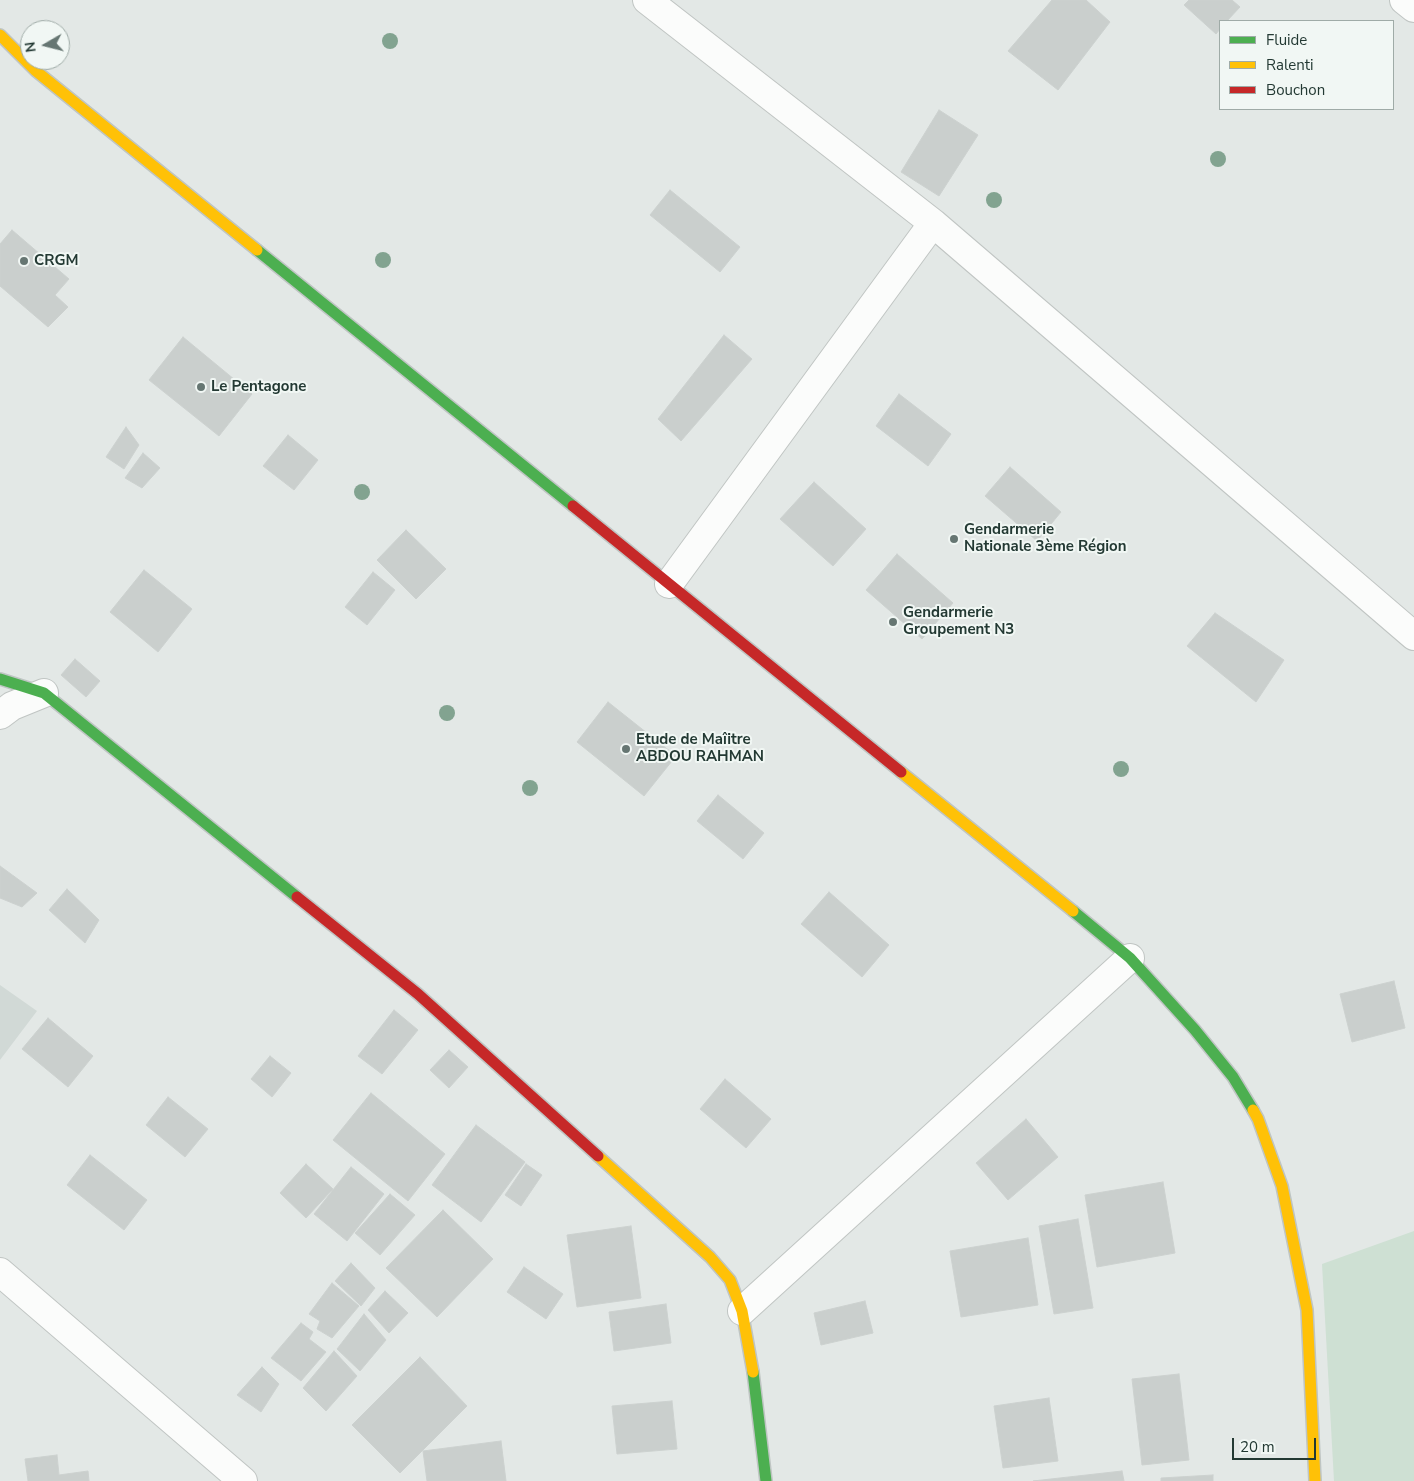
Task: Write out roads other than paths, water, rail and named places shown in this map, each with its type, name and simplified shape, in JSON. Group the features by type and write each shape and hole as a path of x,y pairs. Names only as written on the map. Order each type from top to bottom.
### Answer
{"street":[{"path":"647,0 934,223 1414,636"},
{"path":"1404,0 1414,8"},
{"path":"0,35 36,71 1130,958 1195,1030 1233,1077 1258,1119 1282,1186 1307,1310 1315,1481"},
{"path":"669,584 934,223"},
{"path":"0,679 44,693 418,994 710,1257 730,1280 742,1311 753,1373 766,1481"},
{"path":"0,715 12,706 44,693"},
{"path":"742,1311 1130,958"},
{"path":"0,1272 243,1481"}],"place":[{"name":"CRGM","path":"24,261"},
{"name":"Le Pentagone","path":"201,387"},
{"name":"Gendarmerie Nationale 3ème Région","path":"954,539"},
{"name":"Gendarmerie Groupement N3","path":"893,622"},
{"name":"Etude de Maîitre ABDOU RAHMAN","path":"626,749"}]}
